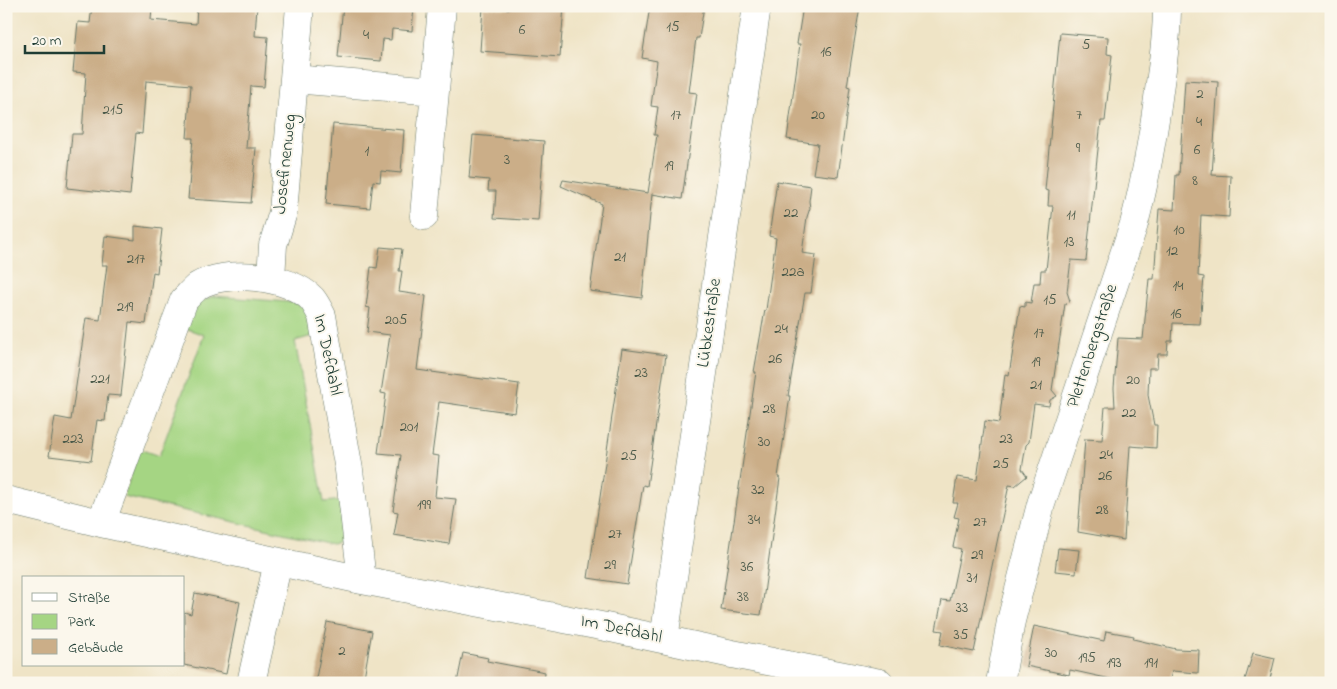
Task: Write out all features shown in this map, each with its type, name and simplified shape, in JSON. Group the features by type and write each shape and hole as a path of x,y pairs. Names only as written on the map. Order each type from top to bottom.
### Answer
{"street":[{"name":"Josefinenweg","path":"271,278 273,245 283,212 300,6"},
{"path":"424,216 442,6"},
{"name":"Lübkestraße","path":"664,639 757,6"},
{"name":"Plettenbergstraße","path":"1000,683 1011,621 1041,504 1134,224 1140,200 1154,131 1167,30 1167,6"},
{"path":"294,79 434,91"},
{"name":"Im Defdahl","path":"101,523 184,300 197,286 216,279 244,276 271,278 293,286 311,299 322,316 349,470 362,580"},
{"name":"Im Defdahl","path":"6,500 101,523 362,580 880,683"},
{"path":"251,683 278,562"}],"green space":[{"path":"214,296 300,303 307,309 316,335 295,341 324,502 344,500 346,527 342,542 332,544 124,497 139,449 159,456 204,335 185,328 195,307 202,301"}],"building":[{"path":"92,6 152,6 151,20 196,24 197,6 257,6 255,36 268,37 264,87 251,86 246,148 256,148 251,203 188,199 193,138 187,138 191,85 146,81 142,134 136,133 130,195 67,188 72,134 82,134 86,73 73,72 78,22 90,23"},
{"path":"343,6 414,6 412,31 392,29 391,40 383,39 381,61 338,57"},
{"path":"510,6 564,6 560,57 480,51 483,7 510,9"},
{"path":"650,6 704,6 699,38 696,38 689,92 697,93 682,199 652,194 642,298 590,291 602,204 561,186 563,180 648,193 657,135 654,135 658,107 651,106 657,61 642,58"},
{"path":"803,6 860,6 847,86 850,87 838,177 813,174 818,144 787,139 800,44 797,44"},
{"path":"1060,33 1108,37 1107,54 1112,55 1105,121 1101,121 1086,261 1071,260 1067,292 1070,301 1065,304 1052,390 1057,396 1050,400 1049,406 1034,404 1029,442 1026,445 1022,469 1027,476 1015,486 1009,485 974,652 940,645 943,631 936,630 942,600 950,601 961,549 953,547 959,518 954,517 958,503 953,503 957,477 977,480 985,421 999,423 1005,374 1009,375 1020,306 1025,307 1025,302 1031,303 1034,283 1040,283 1041,270 1046,270 1053,206 1048,206 1049,191 1045,190"},
{"path":"1185,80 1218,82 1212,175 1231,176 1229,217 1201,215 1198,276 1204,277 1200,324 1173,323 1172,341 1168,341 1167,354 1158,354 1157,368 1149,368 1148,395 1154,425 1157,425 1156,448 1130,446 1124,540 1078,532 1085,439 1102,440 1105,407 1115,407 1114,388 1118,338 1143,339 1149,279 1154,279 1159,209 1174,210 1176,175 1179,175"},
{"path":"333,124 404,130 401,173 381,171 380,182 373,181 370,208 326,204"},
{"path":"473,135 544,141 538,221 494,218 496,191 488,191 489,180 469,178"},
{"path":"777,181 811,186 810,208 802,253 816,255 811,293 805,293 788,396 790,396 778,477 780,478 761,615 721,610 756,372 754,372 766,310 776,238 769,236"},
{"path":"135,226 162,229 157,273 153,272 146,324 129,322 121,396 108,395 105,421 97,420 91,461 49,456 55,417 71,420 86,318 100,320 107,265 102,265 105,236 135,240"},
{"path":"380,247 402,249 399,271 402,271 399,292 426,296 417,370 519,384 515,413 439,402 432,455 439,456 435,497 456,499 449,544 394,535 398,512 393,511 401,455 378,453 386,394 381,393 390,335 367,332 370,308 366,307 371,267 377,268"},
{"path":"622,349 666,355 647,486 643,485 627,584 588,578"},
{"path":"1058,548 1079,550 1076,573 1055,571"},
{"path":"195,593 240,602 226,674 185,665 185,612 191,614"},
{"path":"327,622 372,631 363,683 315,683"},
{"path":"1034,626 1104,641 1106,631 1134,636 1133,639 1176,649 1199,650 1198,673 1172,671 1169,683 1129,683 1070,670 1069,675 1026,666"},
{"path":"463,653 488,658 487,661 545,672 544,683 457,683"},
{"path":"1253,653 1275,658 1269,683 1244,683"}]}
